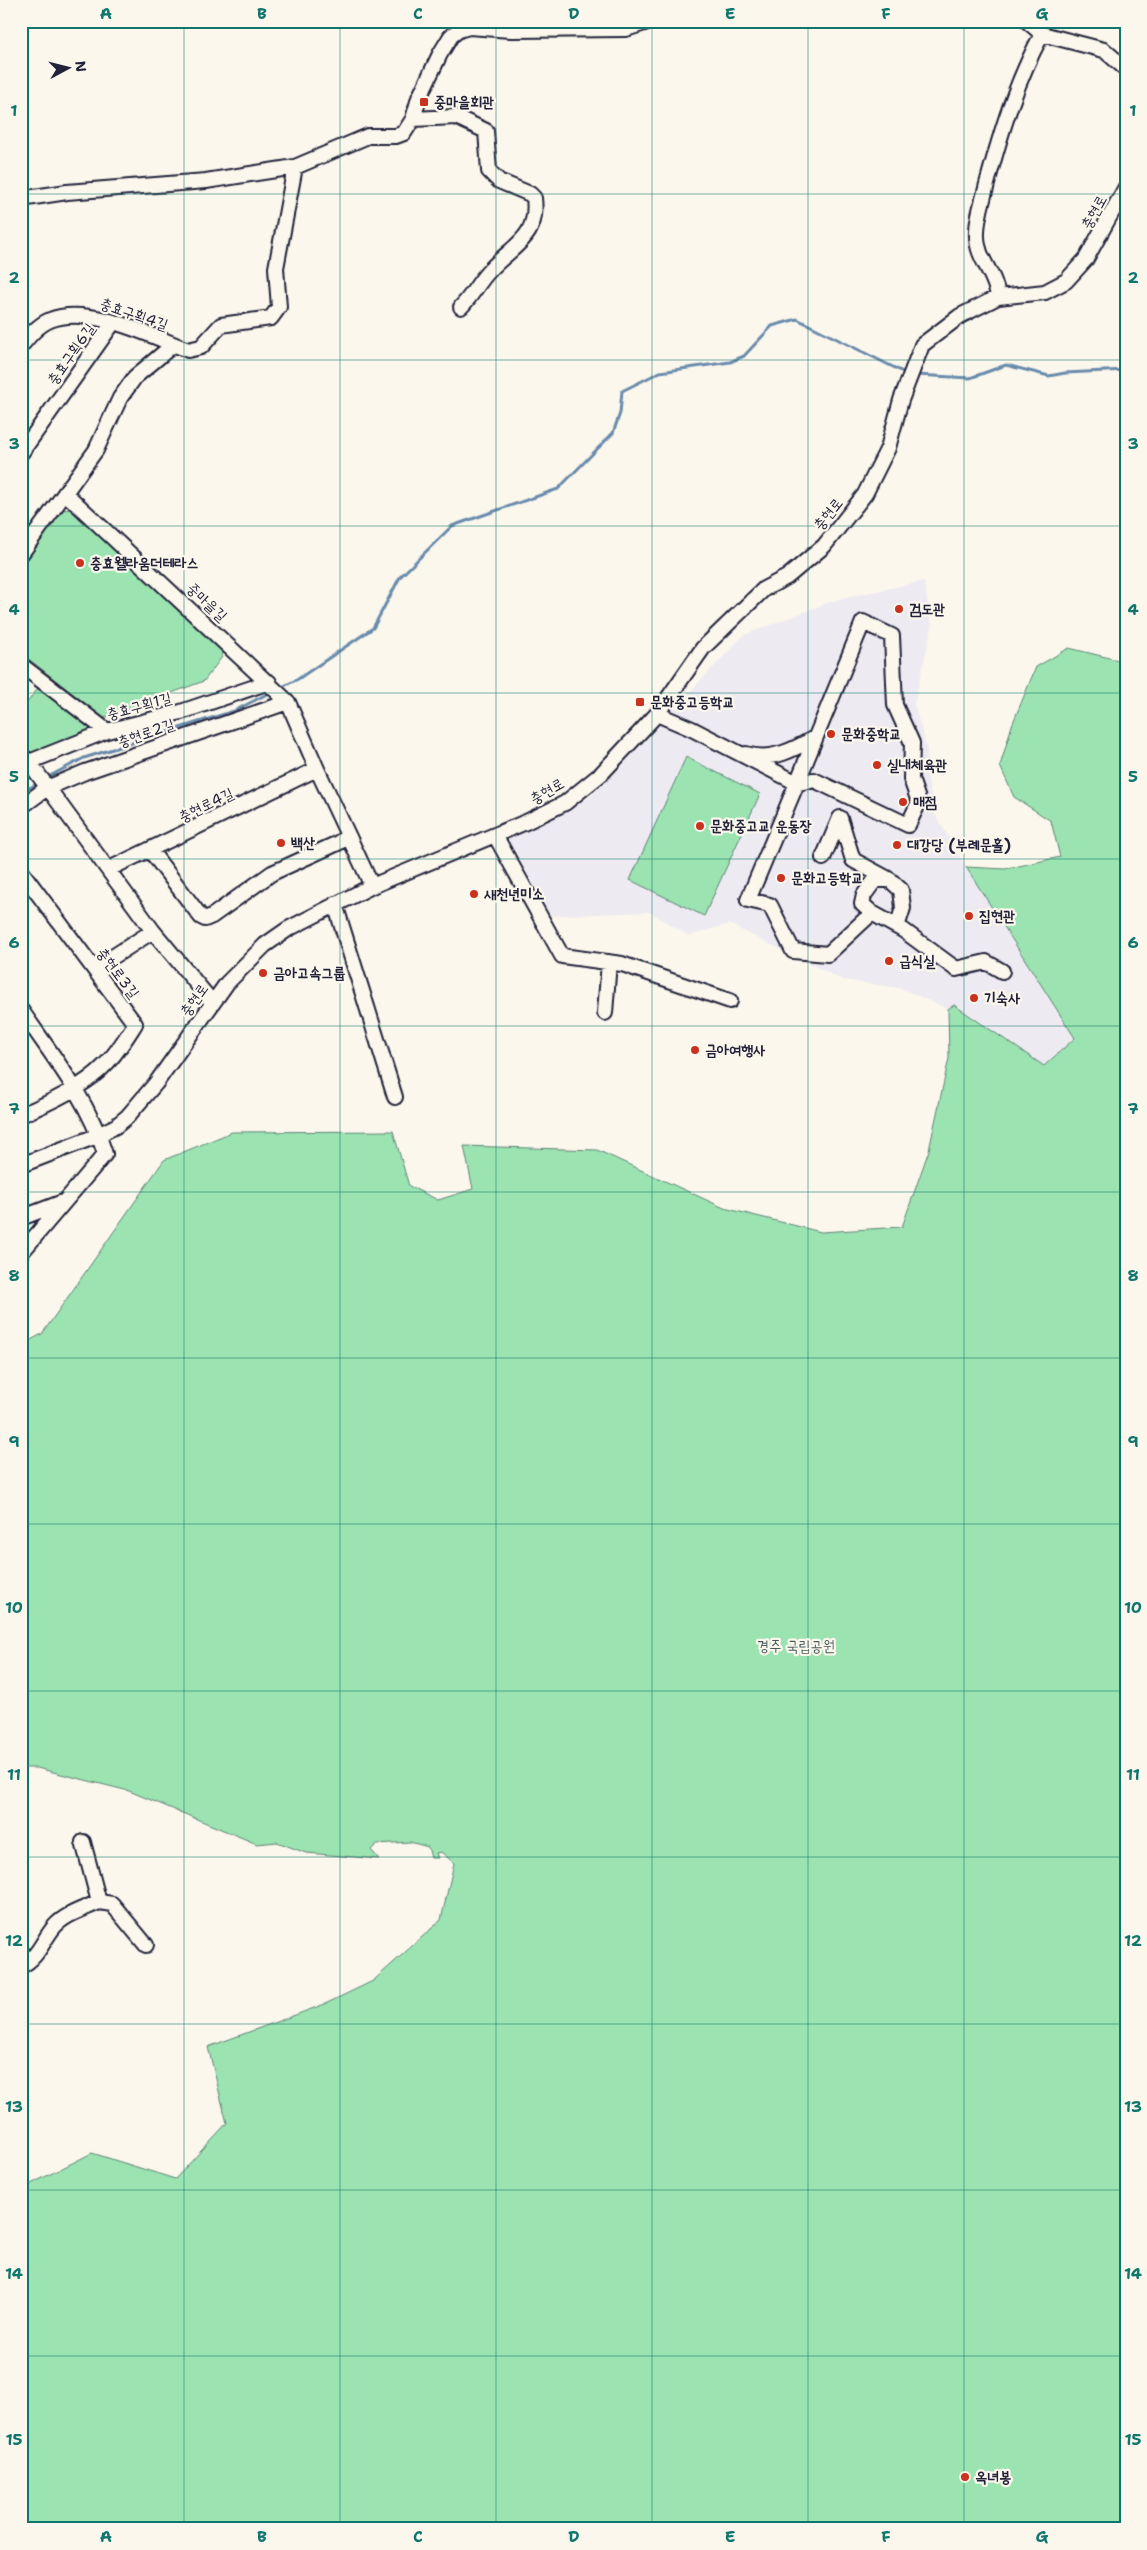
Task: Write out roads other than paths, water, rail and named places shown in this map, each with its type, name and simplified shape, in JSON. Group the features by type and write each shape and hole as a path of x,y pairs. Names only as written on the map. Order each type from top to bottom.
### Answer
{"street":[{"path":"21,199 67,192 206,181 295,167 368,136 396,136 404,133 413,119 419,98 440,54 451,36 459,30 469,28 511,30 626,29 651,21"},
{"path":"1027,21 1042,34 1104,50 1126,69"},
{"path":"998,297 997,284 978,248 978,219 1010,106 1025,65 1042,34"},
{"path":"413,119 456,117 486,132 490,171 499,181 530,194 534,198 533,222 527,236 490,270 474,294 461,307"},
{"name":"충효구획4길","path":"21,346 38,327 60,317 83,315 113,323 188,350 201,347 221,325 272,318 279,307 276,268 295,167"},
{"name":"충현로","path":"21,1165 99,1135 121,1121 141,1102 227,983 265,945 288,929 372,886 495,835 565,803 601,774 658,714 703,648 764,589 787,577 824,546 865,494 888,448 910,374 922,345 960,316 998,297 1045,292 1066,281 1086,259 1126,187"},
{"name":"충효구획6길","path":"21,453 113,323"},
{"path":"21,554 96,450 120,398 135,377 173,345"},
{"name":"중마을길","path":"65,493 269,682 288,702 372,886"},
{"path":"658,714 797,783 814,780 908,825 919,802 911,779 912,743 895,705 892,636 863,622 797,783 748,900 770,905 793,951 828,954 872,913"},
{"path":"21,665 107,731"},
{"name":"충효구획1길","path":"24,762 107,731 181,712 269,682"},
{"name":"충현로2길","path":"21,808 47,788 106,764 288,702"},
{"path":"730,749 754,757 788,753 816,737"},
{"path":"24,762 47,788 109,869 153,931 212,1002"},
{"name":"충현로4길","path":"109,869 317,769"},
{"path":"823,858 840,818 853,860 890,880 901,890 903,908 897,927"},
{"path":"495,835 562,956 622,964 730,1001"},
{"path":"150,850 201,917 205,919 272,873 338,843 348,836"},
{"name":"충현로3길","path":"21,871 135,1024 104,1067 53,1101 21,1115"},
{"path":"890,880 875,880 869,887 862,904 872,913 897,927 956,969 986,962 1002,971"},
{"path":"335,904 395,1097"},
{"path":"94,969 153,931"},
{"path":"605,1013 609,962"},
{"path":"21,1010 74,1087 99,1135 105,1154 21,1253"},
{"path":"21,1218 62,1202 69,1197"},
{"path":"83,1842 99,1902"},
{"path":"21,1966 40,1949 54,1927 63,1918 99,1902 112,1904 146,1945"}],"waterway":[{"path":"284,686 298,679 373,628 400,577 452,526 558,489 613,433 620,413 622,391 660,372 730,362 744,356 772,326 797,319 907,374"},
{"path":"916,375 970,378 1006,365 1049,376 1065,373 1126,370"},
{"path":"48,777 84,758 234,711 269,693"},
{"path":"21,792 35,785"}],"place":[{"name":"중마을회관","path":"424,102"},
{"name":"충효웰라움더테라스","path":"80,563"},
{"name":"검도관","path":"899,609"},
{"name":"문화중고등학교","path":"640,702"},
{"name":"문화중학교","path":"831,734"},
{"name":"실내체육관","path":"877,765"},
{"name":"매점","path":"903,802"},
{"name":"문화중고교 운동장","path":"700,826"},
{"name":"백산","path":"281,843"},
{"name":"대강당 (부례문홀)","path":"897,845"},
{"name":"문화고등학교","path":"781,878"},
{"name":"새천년미소","path":"474,894"},
{"name":"집현관","path":"969,916"},
{"name":"급식실","path":"889,961"},
{"name":"금아고속그룹","path":"263,973"},
{"name":"기숙사","path":"974,998"},
{"name":"금아여행사","path":"695,1050"},
{"name":"옥녀봉","path":"965,2477"}],"park label":[{"name":"경주 국립공원","path":"796,1646"}]}
